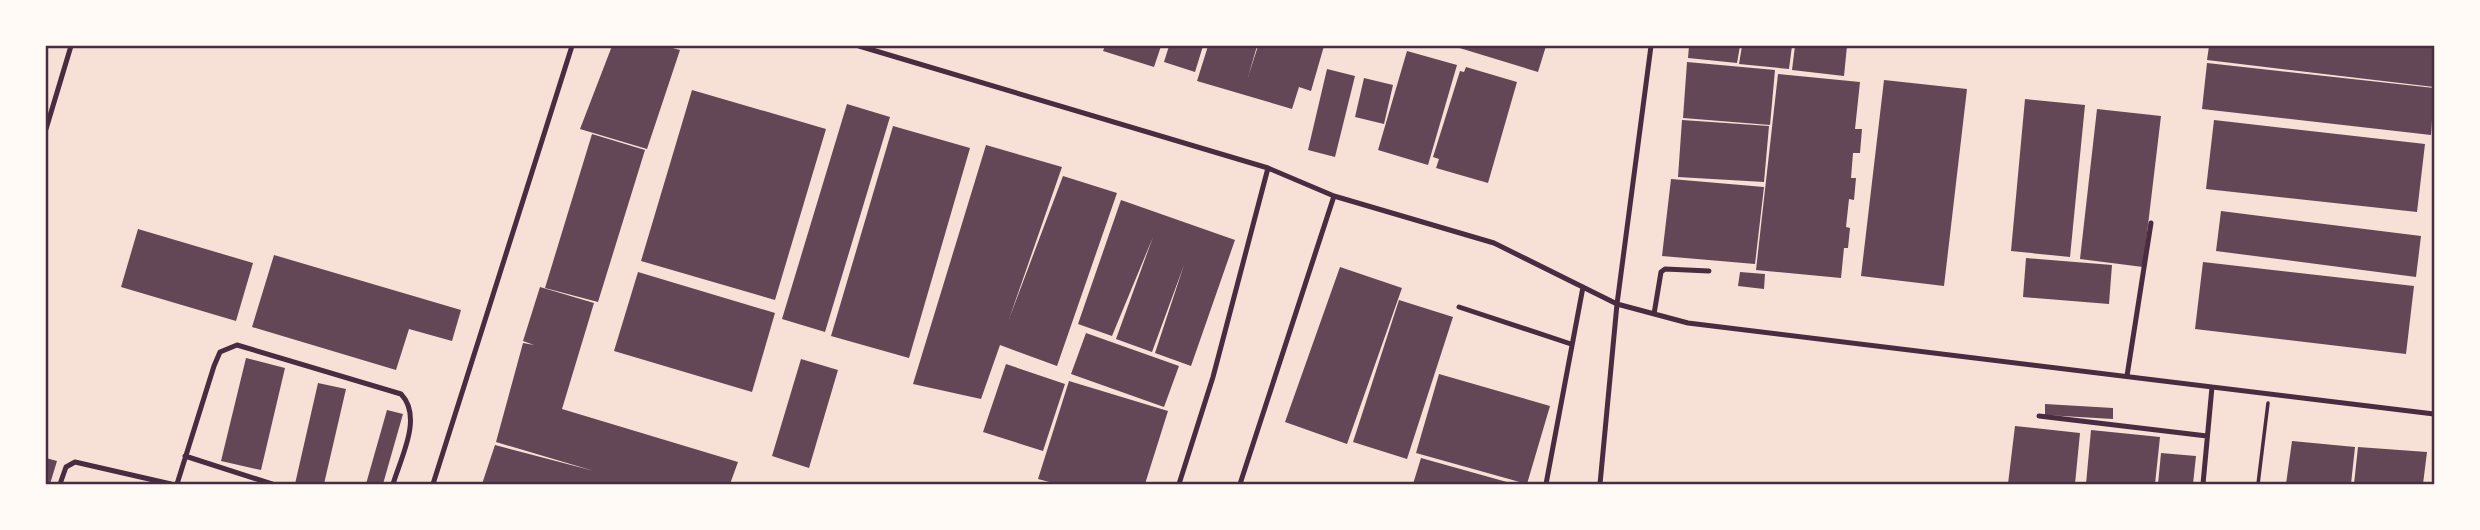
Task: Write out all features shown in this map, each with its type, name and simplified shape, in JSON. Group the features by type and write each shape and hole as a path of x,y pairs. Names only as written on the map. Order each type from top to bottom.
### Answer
{"lane":[{"path":"46,128 71,46"},
{"path":"433,485 572,46"},
{"path":"859,46 1268,169 1334,196 1494,243 1617,304 1688,323 2434,414"},
{"path":"1600,485 1617,304 1651,46"},
{"path":"1179,485 1213,377 1268,169"},
{"path":"1241,485 1334,196"},
{"path":"2127,376 2151,223"},
{"path":"1654,314 1661,272 1665,269 1709,271"},
{"path":"1546,485 1583,287"},
{"path":"1459,307 1571,344"},
{"path":"177,485 217,359 220,352 237,345 401,394 410,404 412,416 393,485"},
{"path":"2203,485 2212,387"},
{"path":"2039,416 2207,436"},
{"path":"186,456 272,485"},
{"path":"60,485 66,467 75,462 171,485"}],"path":[{"path":"2258,485 2269,394"}],"building":[{"path":"612,46 665,46 680,50 647,149 580,129"},
{"path":"1105,46 1161,46 1154,67 1103,51"},
{"path":"1169,46 1203,46 1195,72 1164,62"},
{"path":"1208,46 1257,46 1248,77 1258,46 1324,46 1311,91 1299,87 1292,109 1197,81"},
{"path":"1453,46 1546,46 1538,72"},
{"path":"1689,46 1740,46 1737,63 1688,58"},
{"path":"1742,46 1792,46 1789,69 1739,64"},
{"path":"1795,46 1847,46 1844,76 1792,70"},
{"path":"2209,46 2434,46 2434,87 2207,60"},
{"path":"1407,51 1457,65 1428,165 1378,150"},
{"path":"1687,62 1775,70 1770,125 1683,118"},
{"path":"2207,63 2434,88 2431,135 2202,109"},
{"path":"1466,67 1517,82 1488,183 1436,168 1439,159 1433,157 1460,71 1464,72"},
{"path":"1327,69 1355,76 1335,157 1308,150"},
{"path":"1778,74 1860,82 1855,129 1862,129 1860,153 1853,153 1851,178 1856,178 1854,200 1849,199 1846,227 1850,228 1848,248 1844,248 1841,278 1756,270"},
{"path":"1364,78 1393,85 1384,124 1355,117"},
{"path":"1884,80 1967,89 1944,286 1861,276"},
{"path":"692,90 826,129 775,300 641,261"},
{"path":"2025,99 2085,105 2070,257 2011,251"},
{"path":"847,104 890,117 825,332 782,319"},
{"path":"2097,109 2161,116 2143,267 2080,259"},
{"path":"1682,120 1769,126 1764,182 1678,177"},
{"path":"2214,120 2425,144 2417,212 2206,189"},
{"path":"893,126 970,148 909,358 831,336"},
{"path":"592,134 645,150 598,302 545,288"},
{"path":"986,145 1062,167 1009,319 1063,176 1117,193 1057,366 1000,345 981,399 913,384"},
{"path":"1671,179 1764,187 1755,264 1662,256"},
{"path":"1121,200 1235,240 1191,366 1155,353 1184,265 1152,352 1116,339 1153,237 1112,336 1078,324"},
{"path":"2221,211 2421,236 2416,277 2216,251"},
{"path":"138,229 253,263 236,321 121,287"},
{"path":"274,255 461,310 452,341 409,329 396,370 252,327"},
{"path":"2026,258 2112,265 2109,304 2023,297"},
{"path":"2203,262 2414,286 2406,354 2195,329"},
{"path":"1340,267 1402,288 1347,444 1285,422"},
{"path":"638,272 775,313 752,392 614,351"},
{"path":"1740,272 1765,274 1764,289 1738,286"},
{"path":"540,287 594,303 562,409 738,462 730,484 482,484 495,445 594,471 496,442 523,343 534,345 523,341"},
{"path":"1399,300 1453,317 1407,459 1353,442"},
{"path":"1086,333 1179,366 1164,407 1071,374"},
{"path":"246,358 285,368 261,470 221,461"},
{"path":"801,359 838,370 809,468 772,456"},
{"path":"1006,364 1065,384 1043,451 983,432"},
{"path":"1439,374 1550,406 1527,484 1416,453"},
{"path":"1069,381 1168,411 1145,484 1057,484 1038,479"},
{"path":"318,383 346,389 324,484 295,484"},
{"path":"2045,404 2113,408 2113,419 2045,415"},
{"path":"387,410 403,414 383,484 366,484"},
{"path":"2015,426 2080,433 2075,484 2008,484"},
{"path":"2091,430 2160,437 2155,484 2086,484"},
{"path":"2292,441 2355,447 2351,484 2286,484"},
{"path":"2358,447 2427,452 2423,484 2354,484"},
{"path":"2161,453 2196,456 2193,484 2158,484"},
{"path":"46,458 57,461 50,484 46,484"},
{"path":"1421,458 1514,484 1413,484"}]}
